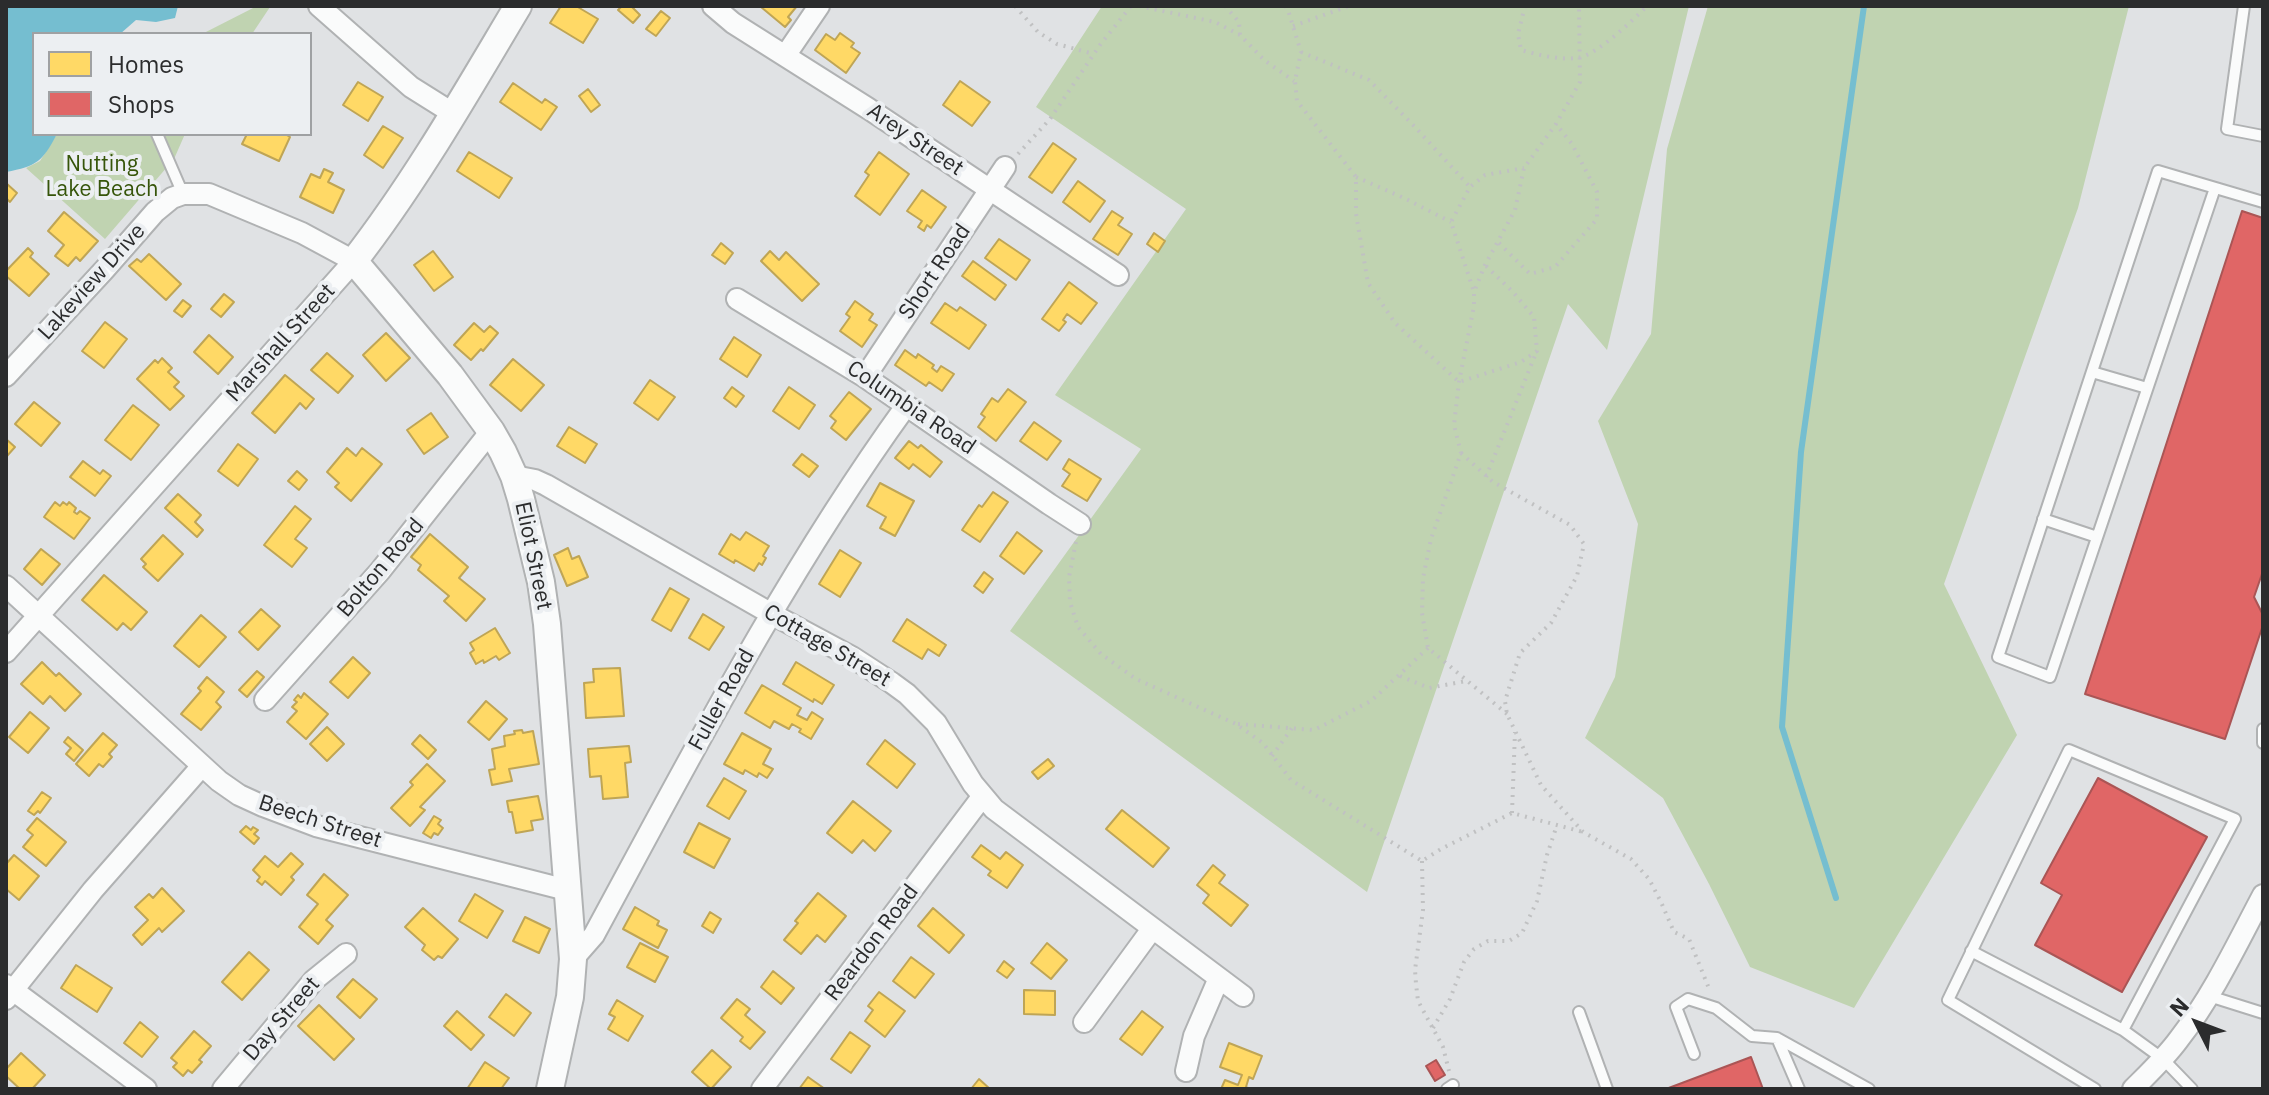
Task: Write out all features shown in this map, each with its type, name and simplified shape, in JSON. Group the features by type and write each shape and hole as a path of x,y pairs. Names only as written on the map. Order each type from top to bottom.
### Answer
{"street":[{"path":"319,6 411,87 454,114"},
{"name":"Marshall Street","path":"6,652 354,261 410,183 518,6"},
{"name":"Arey Street","path":"713,6 733,23 1118,275"},
{"path":"785,56 819,6"},
{"name":"Short Road","path":"865,377 1005,167"},
{"name":"Eliot Street","path":"183,194 209,194 302,233 354,261 450,375 491,431 514,476 545,602 573,959 570,997 550,1089"},
{"name":"Lakeview Drive","path":"6,376 155,212 172,198 183,194"},
{"name":"Columbia Road","path":"737,299 865,377 1080,524"},
{"name":"Fuller Road","path":"573,959 594,935 770,613 855,478 906,406"},
{"name":"Bolton Road","path":"265,700 380,571 491,431"},
{"name":"Cottage Street","path":"514,476 546,485 852,657 907,694 936,723 982,797 994,809 1243,996"},
{"name":"Beech Street","path":"6,586 201,767 239,795 289,817 348,835 567,890"},
{"path":"146,1089 8,991 201,767"},
{"name":"Reardon Road","path":"762,1089 982,797"},
{"path":"2133,1089 2177,1042 2209,996 2263,895"},
{"path":"1084,1022 1152,929"},
{"name":"Day Street","path":"223,1089 314,980 346,954"},
{"path":"1186,1071 1194,1036 1219,978"}],"lane":[{"path":"2244,6 2227,129 2263,136"},
{"path":"158,136 183,194"},
{"path":"2215,188 2050,677 1998,657 2158,171 2263,202"},
{"path":"2092,372 2147,388"},
{"path":"2043,519 2097,537"},
{"path":"2263,729 2263,743"},
{"path":"2095,1089 1948,1000 2069,750 2235,819 2123,1030"},
{"path":"1971,951 2123,1030 2163,1059 2192,1089"},
{"path":"2209,996 2263,1013"},
{"path":"1694,1054 1676,1007 1688,999 1716,1008 1752,1036 1777,1038 1869,1089"},
{"path":"1579,1012 1607,1089"},
{"path":"1777,1038 1799,1089"}],"path":[{"path":"1015,6 1038,32 1057,44 1094,54"},
{"path":"1005,167 1050,119 1131,6"},
{"path":"1139,6 1215,22 1240,35 1264,60 1295,81"},
{"path":"1225,6 1239,22 1240,35"},
{"path":"1285,6 1301,52 1295,81 1297,101 1356,177 1451,222 1474,292 1454,425 1461,453 1486,477 1570,525 1584,544 1577,576 1551,623 1520,653 1505,701 1507,714 1541,785 1583,832"},
{"path":"1293,26 1349,6"},
{"path":"1525,6 1518,34 1521,50 1546,57 1581,58 1620,33 1647,6"},
{"path":"1474,292 1515,210 1524,168 1556,124 1580,82 1579,6"},
{"path":"1301,52 1369,80 1470,187"},
{"path":"1499,243 1530,274 1555,267 1597,219 1597,192 1572,144 1556,124"},
{"path":"1451,222 1470,187 1485,175 1524,168"},
{"path":"1356,177 1356,214 1368,283 1395,323 1459,382"},
{"path":"1485,265 1534,317 1537,351 1486,477"},
{"path":"1459,382 1521,362 1537,351"},
{"path":"1461,453 1431,539 1423,578 1422,613 1428,648 1507,714"},
{"path":"1080,524 1069,577 1070,602 1078,627 1101,654 1136,679 1236,724 1263,743 1291,780 1422,861"},
{"path":"1236,724 1314,730 1371,701 1428,648"},
{"path":"1400,676 1429,688 1466,681"},
{"path":"1272,756 1292,728"},
{"path":"1512,813 1515,731"},
{"path":"1422,861 1512,813 1583,832 1631,859 1649,879 1674,932 1689,939 1716,1008"},
{"path":"1433,1028 1450,999 1464,962 1474,949 1488,941 1509,941 1522,933 1537,901 1557,825"},
{"path":"1422,861 1423,910 1415,970 1418,1001 1443,1047 1450,1087"}],"green space":[{"path":"257,6 270,7 253,32 206,32"},
{"path":"1102,6 1689,6 1607,350 1568,304 1367,892 1010,631 1141,449 1055,395 1186,209 1036,107"},
{"path":"1708,6 2129,6 2078,208 1944,584 2017,735 1854,1008 1750,967 1663,798 1585,738 1615,677 1638,524 1598,421 1651,334 1667,149"},
{"name":"Nutting Lake Beach","path":"56,136 184,136 174,159 105,239 26,168 40,161"}],"water":[{"path":"6,6 178,6 175,18 156,22 136,20 122,32 32,32 32,136 56,136 38,161 6,172"}],"building: Homes":[{"path":"561,6 576,6 598,19 583,43 550,23"},
{"path":"622,6 631,6 640,15 633,23 618,10"},
{"path":"762,6 797,6 785,27"},
{"path":"661,11 670,18 656,36 646,29"},
{"path":"840,33 854,43 851,47 860,53 846,73 815,50 826,34 835,40"},
{"path":"960,81 990,102 972,126 943,105"},
{"path":"358,82 383,97 368,121 343,105"},
{"path":"513,83 542,103 545,99 557,107 541,130 500,102"},
{"path":"588,89 600,105 591,112 579,96"},
{"path":"383,126 403,138 383,168 364,155"},
{"path":"246,136 290,137 279,161 242,144"},
{"path":"1053,143 1076,159 1052,193 1029,177"},
{"path":"469,152 512,178 499,198 457,171"},
{"path":"879,152 909,174 880,215 855,196 869,175 865,172"},
{"path":"324,169 333,173 328,182 344,190 333,213 300,197 311,174 320,178"},
{"path":"1078,181 1105,201 1090,222 1063,202"},
{"path":"6,183 17,193 10,202 6,198"},
{"path":"922,190 946,207 931,228 927,225 924,231 918,227 922,221 907,211"},
{"path":"1112,211 1123,218 1118,225 1132,234 1118,255 1093,239"},
{"path":"64,212 98,241 80,261 76,257 68,266 55,256 64,245 48,231"},
{"path":"1154,233 1165,241 1158,252 1147,244"},
{"path":"999,239 1030,260 1016,280 985,258"},
{"path":"721,243 733,253 725,264 712,255"},
{"path":"28,248 33,253 30,257 49,274 29,296 6,276 6,271"},
{"path":"433,251 453,277 434,291 414,265"},
{"path":"770,251 779,260 786,252 819,284 802,301 761,261"},
{"path":"149,254 181,284 166,300 129,266 137,259 141,262"},
{"path":"973,261 1006,285 995,300 962,276"},
{"path":"1069,282 1097,303 1081,324 1067,314 1063,320 1066,322 1059,331 1042,319"},
{"path":"224,294 234,302 221,317 211,309"},
{"path":"183,300 191,306 182,317 174,311"},
{"path":"855,301 873,314 869,320 877,325 862,347 840,331 850,317 846,314"},
{"path":"945,303 957,311 960,307 986,325 969,349 931,323"},
{"path":"105,322 127,339 104,368 82,351"},
{"path":"474,323 484,332 490,326 498,333 471,360 454,345"},
{"path":"386,333 410,358 386,381 363,355"},
{"path":"209,335 233,357 218,374 194,352"},
{"path":"734,337 761,355 747,377 720,359"},
{"path":"905,350 916,358 918,354 934,365 932,368 937,372 941,366 954,374 942,391 929,382 926,386 895,365"},
{"path":"327,353 353,376 338,393 311,370"},
{"path":"162,358 172,368 168,372 179,382 174,387 184,396 170,410 137,379 155,360 158,363"},
{"path":"513,359 544,385 521,411 490,385"},
{"path":"285,375 314,399 306,409 300,403 275,433 252,413"},
{"path":"650,380 675,397 658,420 634,403"},
{"path":"732,387 744,396 736,407 724,398"},
{"path":"789,387 815,405 799,429 773,411"},
{"path":"1008,389 1026,402 996,441 978,427 985,417 981,414 992,398 998,402"},
{"path":"849,392 871,409 846,440 831,428 836,421 830,416"},
{"path":"34,402 60,423 41,446 15,424"},
{"path":"133,405 159,425 131,460 105,440"},
{"path":"431,413 448,437 424,454 407,430"},
{"path":"1034,422 1061,441 1047,460 1020,441"},
{"path":"569,427 597,444 585,463 557,446"},
{"path":"6,439 15,447 7,456 6,455"},
{"path":"909,441 918,448 921,445 942,462 930,477 913,464 909,469 895,458"},
{"path":"238,444 258,459 238,486 218,471"},
{"path":"347,448 356,456 362,448 382,464 351,501 335,487 339,483 327,472"},
{"path":"802,454 818,466 809,477 793,465"},
{"path":"1069,459 1101,479 1087,501 1062,486 1070,474 1063,469"},
{"path":"83,461 100,474 103,470 111,476 95,496 70,477"},
{"path":"297,471 307,480 299,490 288,481"},
{"path":"880,483 914,501 895,536 880,528 886,517 867,506"},
{"path":"993,492 1008,502 980,542 962,530 979,505 982,507"},
{"path":"178,494 201,515 195,522 203,530 197,537 165,508"},
{"path":"55,502 60,506 63,502 67,505 69,502 76,508 74,512 77,514 80,511 90,518 74,539 44,517"},
{"path":"295,506 311,519 295,539 307,548 292,567 264,545"},
{"path":"746,532 769,546 762,565 759,563 754,571 719,554 731,534 740,540"},
{"path":"1017,532 1042,551 1024,574 1000,556"},
{"path":"430,534 468,567 459,578 485,599 466,621 444,601 449,596 418,570 421,565 411,557"},
{"path":"163,535 183,554 158,581 143,567 146,564 141,559"},
{"path":"568,548 572,559 579,556 588,577 567,586 554,555"},
{"path":"41,549 60,564 42,585 24,569"},
{"path":"840,550 861,563 840,597 819,584"},
{"path":"984,572 993,579 983,593 974,586"},
{"path":"104,575 147,612 131,630 123,623 117,630 82,600"},
{"path":"670,588 689,599 671,631 652,620"},
{"path":"261,609 280,626 258,650 239,632"},
{"path":"703,614 724,627 709,650 689,638"},
{"path":"201,615 226,637 199,667 174,646"},
{"path":"907,619 946,645 939,656 928,649 922,659 893,641"},
{"path":"495,628 510,653 499,660 496,656 476,664 470,653 474,650 470,643"},
{"path":"353,657 370,673 348,698 330,682"},
{"path":"42,662 81,694 65,711 50,696 43,704 21,684"},
{"path":"796,662 834,685 822,704 783,684"},
{"path":"620,668 624,716 586,718 584,683 594,682 593,669"},
{"path":"257,671 264,677 247,697 239,690"},
{"path":"207,677 224,692 216,702 221,707 201,730 181,714 201,691 198,688"},
{"path":"762,685 801,708 797,715 807,720 812,712 823,719 811,739 792,724 789,729 774,721 770,728 745,713"},
{"path":"304,693 328,714 306,739 287,722 297,711 292,707 297,702 294,700"},
{"path":"486,701 507,719 489,740 468,722"},
{"path":"30,712 49,728 28,753 9,737"},
{"path":"327,727 344,744 327,761 310,744"},
{"path":"522,730 523,733 533,731 539,764 509,769 512,781 492,785 489,770 495,769 492,749 505,746 504,736"},
{"path":"103,733 117,745 103,767 99,764 89,776 76,764"},
{"path":"742,733 771,749 763,764 773,769 767,778 759,773 757,777 745,770 743,774 724,764"},
{"path":"420,735 436,750 428,759 412,744"},
{"path":"68,737 83,750 74,761 66,754 71,748 64,742"},
{"path":"885,740 915,764 897,788 867,764"},
{"path":"629,746 631,762 625,763 628,797 603,799 601,776 590,777 588,749"},
{"path":"1048,759 1054,766 1038,779 1032,772"},
{"path":"427,764 445,781 420,807 425,810 410,826 391,808 413,785 410,782"},
{"path":"724,778 746,791 729,819 707,806"},
{"path":"42,792 51,798 40,813 38,811 34,815 28,811"},
{"path":"538,796 543,819 531,821 533,830 516,833 507,801"},
{"path":"853,801 891,831 875,851 863,840 852,853 827,833"},
{"path":"1122,810 1169,848 1153,867 1106,829"},
{"path":"434,816 441,820 438,824 443,828 431,838 423,833"},
{"path":"37,818 66,842 46,866 23,847 33,835 27,830"},
{"path":"699,823 730,839 714,868 684,852"},
{"path":"246,826 258,830 254,834 259,838 254,844 240,832"},
{"path":"981,845 1000,859 1006,852 1023,865 1007,888 988,875 991,871 972,857"},
{"path":"291,853 303,864 281,895 265,881 262,885 257,881 260,877 253,870 265,856 278,867"},
{"path":"14,855 39,876 19,900 6,889 6,864"},
{"path":"1213,865 1225,875 1219,883 1248,905 1231,926 1203,903 1209,895 1197,885"},
{"path":"324,874 348,895 326,920 333,926 318,944 299,927 318,904 307,895"},
{"path":"162,888 184,911 162,932 159,928 142,945 133,935 148,920 135,907 149,894 153,898"},
{"path":"818,893 846,916 825,942 817,935 801,954 784,940"},
{"path":"475,894 503,911 487,938 459,921"},
{"path":"635,907 659,921 657,925 667,930 658,948 623,929"},
{"path":"423,908 458,939 442,958 438,956 434,960 422,950 425,945 405,927"},
{"path":"933,908 964,935 949,953 918,926"},
{"path":"710,912 721,919 713,933 702,926"},
{"path":"525,917 550,929 539,953 513,941"},
{"path":"640,943 668,957 655,982 627,967"},
{"path":"1047,943 1067,960 1051,979 1031,963"},
{"path":"249,952 269,970 242,1000 222,982"},
{"path":"911,957 934,974 915,998 893,981"},
{"path":"1004,961 1014,969 1007,978 997,971"},
{"path":"76,965 112,988 97,1012 61,988"},
{"path":"773,971 794,988 781,1004 761,987"},
{"path":"353,979 377,999 360,1018 337,997"},
{"path":"1024,990 1055,991 1055,1015 1024,1014"},
{"path":"879,992 905,1011 885,1037 865,1021 873,1010 868,1006"},
{"path":"506,994 531,1013 514,1036 489,1017"},
{"path":"737,999 750,1009 745,1015 765,1032 750,1049 740,1041 743,1037 721,1018"},
{"path":"617,1000 643,1016 628,1041 608,1029 615,1017 609,1014"},
{"path":"319,1005 354,1039 334,1060 298,1026"},
{"path":"457,1011 484,1035 471,1050 444,1026"},
{"path":"1142,1011 1163,1027 1142,1055 1120,1039"},
{"path":"140,1022 158,1037 142,1057 124,1043"},
{"path":"194,1031 211,1046 192,1073 188,1070 183,1076 173,1067 177,1063 171,1058"},
{"path":"850,1032 870,1046 851,1073 831,1059"},
{"path":"1229,1043 1262,1056 1253,1079 1249,1077 1246,1087 1250,1089 1221,1089 1225,1080 1238,1085 1242,1075 1220,1067"},
{"path":"712,1050 731,1067 711,1089 692,1072"},
{"path":"21,1053 45,1075 32,1089 20,1089 6,1076 6,1069"},
{"path":"485,1062 509,1078 501,1089 467,1089"},
{"path":"808,1077 825,1089 799,1089"},
{"path":"979,1079 990,1089 971,1089"}],"building: Shops":[{"path":"2242,211 2263,218 2263,571 2254,597 2263,615 2263,625 2225,739 2085,694"},
{"path":"2098,778 2207,837 2122,992 2035,945 2062,895 2041,883"},
{"path":"1751,1057 1763,1089 1666,1089"},
{"path":"1436,1060 1445,1075 1435,1081 1426,1066"}],"waterway":[{"path":"1836,898 1782,727 1801,452 1864,6"}]}
